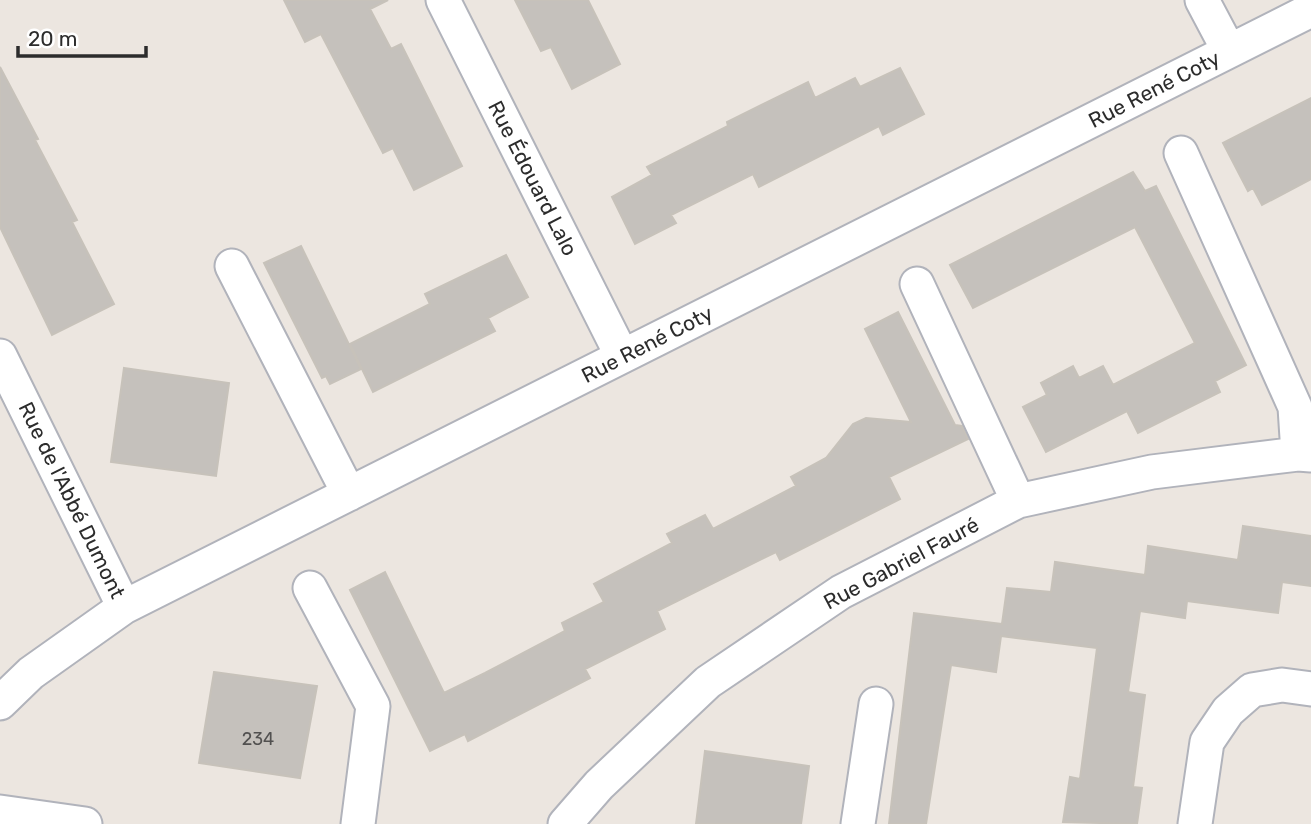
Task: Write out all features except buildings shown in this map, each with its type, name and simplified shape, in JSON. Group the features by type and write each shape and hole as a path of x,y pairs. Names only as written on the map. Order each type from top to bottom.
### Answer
{"street":[{"name":"Rue Édouard Lalo","path":"443,0 622,356"},
{"path":"1202,0 1229,51"},
{"name":"Rue René Coty","path":"0,703 15,671 124,607 1311,10"},
{"path":"1181,153 1295,407 1304,455"},
{"path":"232,266 349,494"},
{"path":"917,284 1018,501"},
{"name":"Rue de l'Abbé Dumont","path":"0,356 124,607"},
{"name":"Rue Gabriel Fauré","path":"565,824 599,785 708,682 841,592 1018,501 1152,472 1304,455"},
{"path":"310,588 373,706 358,824"},
{"path":"1195,824 1207,743 1228,711 1252,690 1282,685 1311,689"},
{"path":"858,824 876,704"},
{"path":"0,812 85,824"}]}
